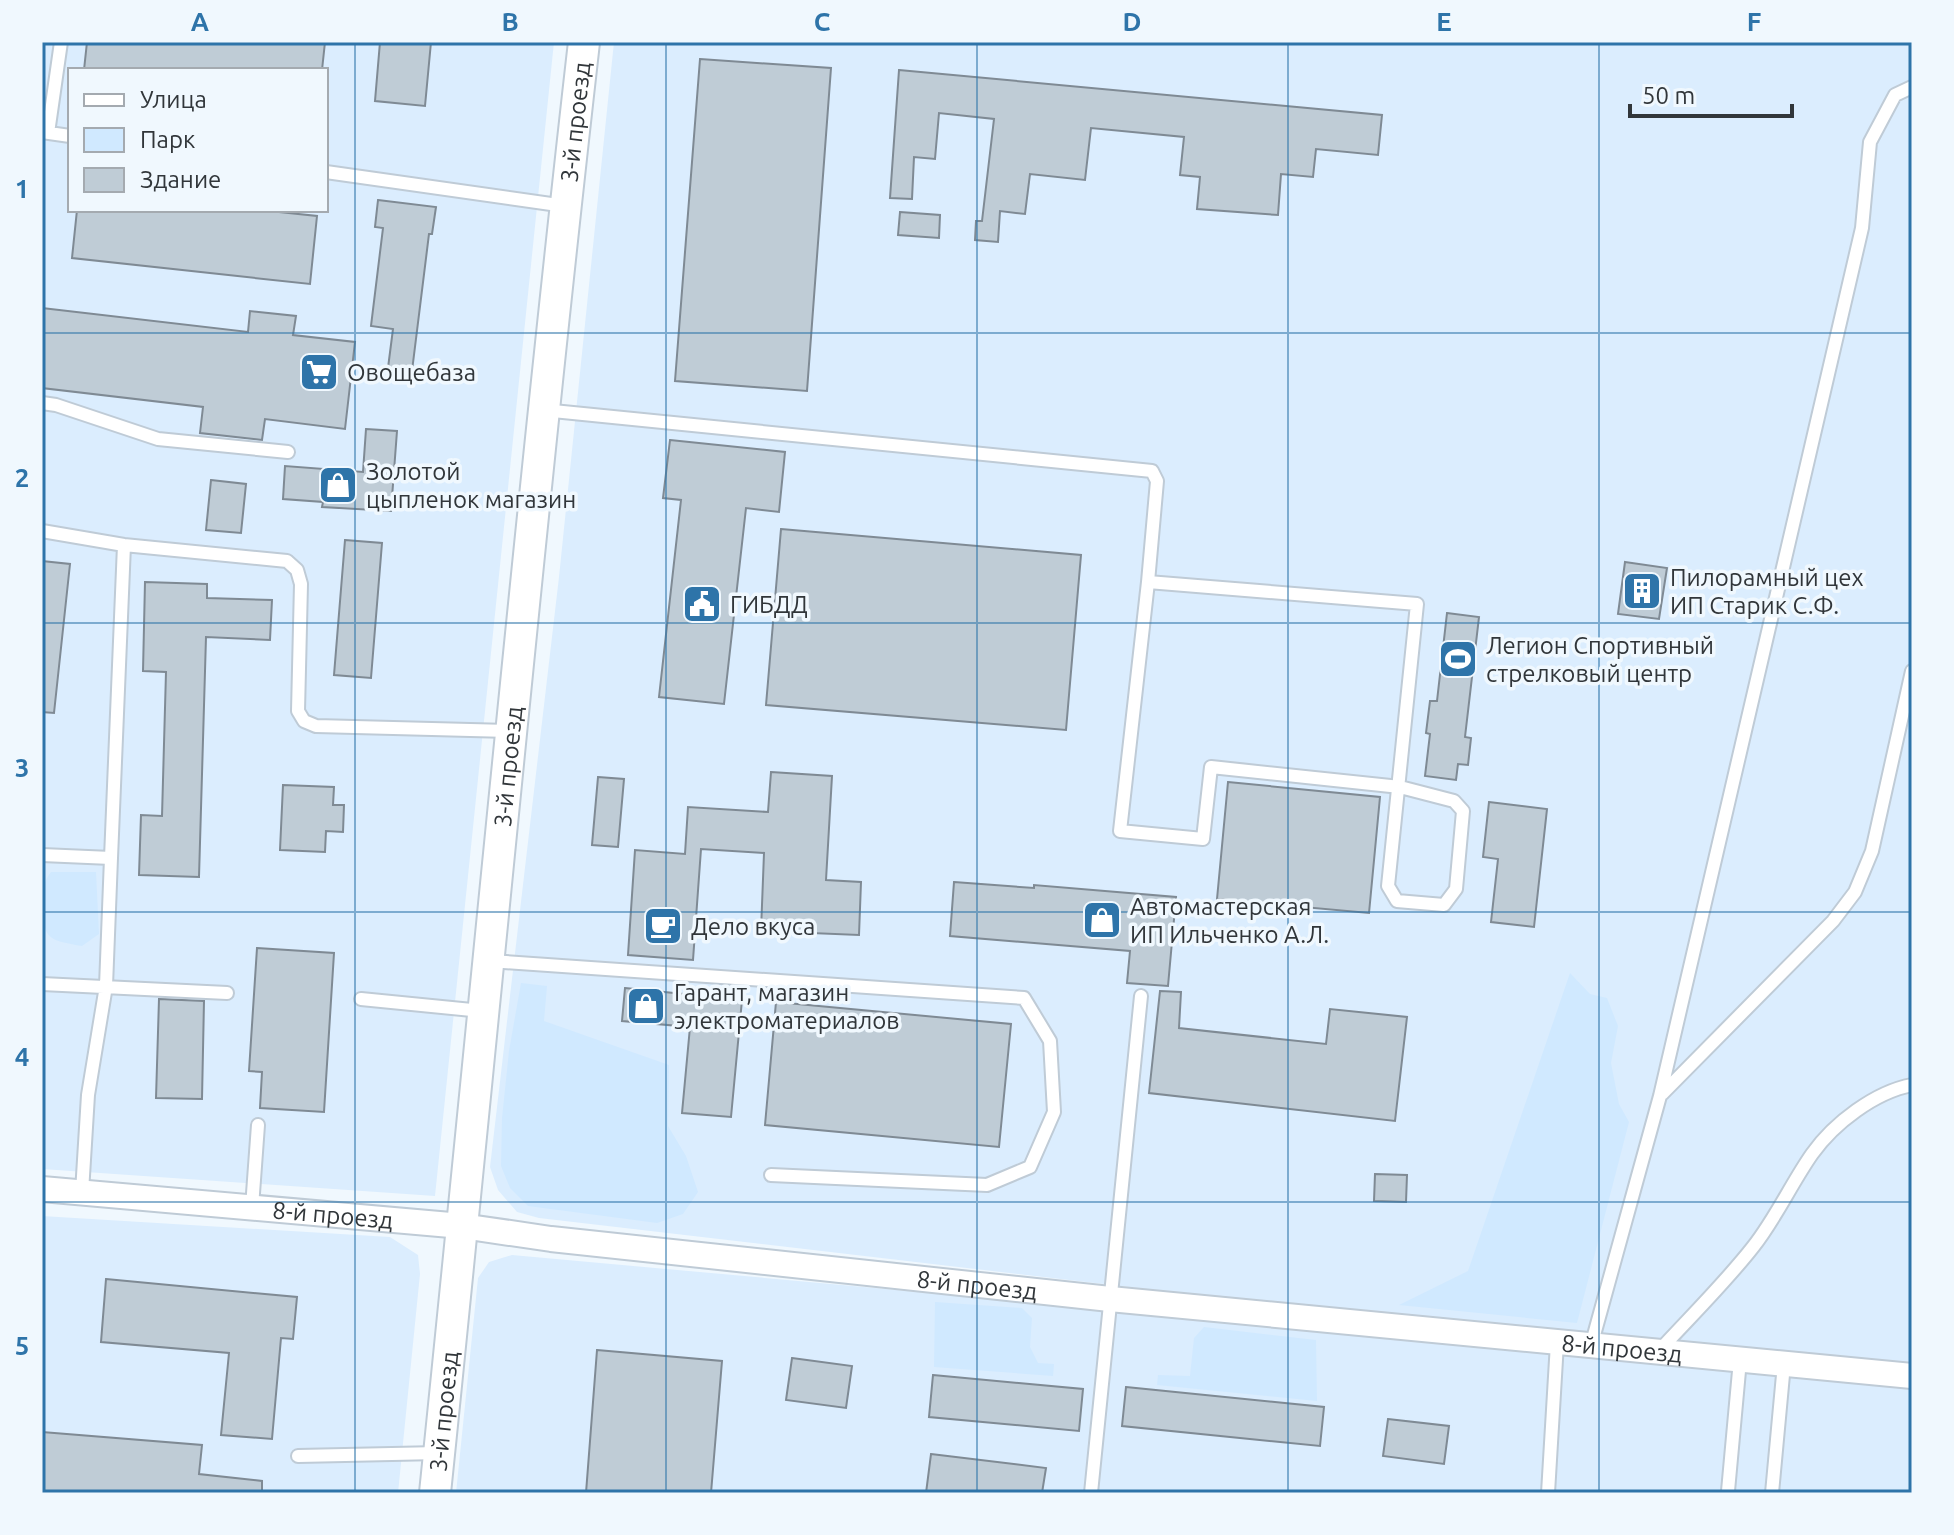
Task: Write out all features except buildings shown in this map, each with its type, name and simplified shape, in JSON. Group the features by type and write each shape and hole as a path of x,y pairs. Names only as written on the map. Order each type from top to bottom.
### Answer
{"street":[{"name":"3-й проезд","path":"435,1493 543,410 584,42"},
{"name":"8-й проезд","path":"42,1189 462,1226 551,1239 1110,1299 1912,1376"}],"lane":[{"path":"61,42 45,132 68,136"},
{"path":"1591,1346 1660,1096 1862,228 1870,142 1895,95 1912,87"},
{"path":"328,172 565,206"},
{"path":"42,403 158,439 288,452"},
{"path":"543,410 1152,471 1157,481 1120,831 1203,839 1211,767 1400,787 1454,801 1463,811 1456,889 1444,905 1397,901 1388,886 1400,787 1417,604 1148,582"},
{"path":"42,531 124,545 287,561 297,570 301,584 298,711 304,721 316,726 512,731"},
{"path":"82,1192 88,1095 106,986 124,545"},
{"path":"1660,1096 1833,921 1855,892 1872,851 1912,671"},
{"path":"42,855 111,858"},
{"path":"490,961 1024,998 1050,1041 1054,1112 1030,1167 987,1185 771,1175"},
{"path":"42,984 227,993"},
{"path":"1091,1493 1141,996"},
{"path":"361,999 485,1012"},
{"path":"1658,1352 1753,1247 1813,1153 1828,1136 1867,1105 1900,1087 1912,1085"},
{"path":"252,1207 258,1125"},
{"path":"1548,1493 1557,1343"},
{"path":"1728,1491 1740,1360"},
{"path":"1772,1493 1784,1364"},
{"path":"298,1456 439,1453"}],"shaded area":[{"path":"42,42 554,42 435,1196 42,1169"},
{"path":"614,42 1912,42 1912,1369 1429,1322 539,1218 517,1212 498,1190 490,1167 559,577"},
{"path":"42,1216 390,1237 418,1255 420,1274 398,1493 42,1493"},
{"path":"512,1255 1912,1382 1912,1493 456,1493 478,1278 489,1262"}],"green space":[{"path":"51,872 96,872 99,934 82,946 54,939 46,930 43,889"},
{"path":"1570,973 1590,994 1607,998 1618,1026 1611,1063 1619,1104 1629,1122 1577,1323 1399,1305 1468,1271"},
{"path":"521,983 547,986 544,1021 669,1065 668,1126 686,1156 698,1192 683,1214 657,1223 528,1206 510,1188 501,1166 502,1118 509,1051"},
{"path":"935,1302 1022,1308 1032,1318 1030,1347 1038,1363 1054,1364 1053,1376 934,1367"},
{"path":"1204,1327 1316,1340 1317,1401 1157,1385 1158,1375 1190,1376 1194,1338"}],"place":[{"name":"Овощебаза","path":"319,372"},
{"name":"Золотой цыпленок магазин","path":"338,485"},
{"name":"Пилорамный цех ИП Старик С.Ф.","path":"1642,591"},
{"name":"ГИБДД","path":"702,604"},
{"name":"Легион Спортивный стрелковый центр","path":"1458,659"},
{"name":"Автомастерская ИП Ильченко А.Л.","path":"1102,920"},
{"name":"Дело вкуса","path":"663,926"},
{"name":"Гарант, магазин электроматериалов","path":"646,1006"}]}
